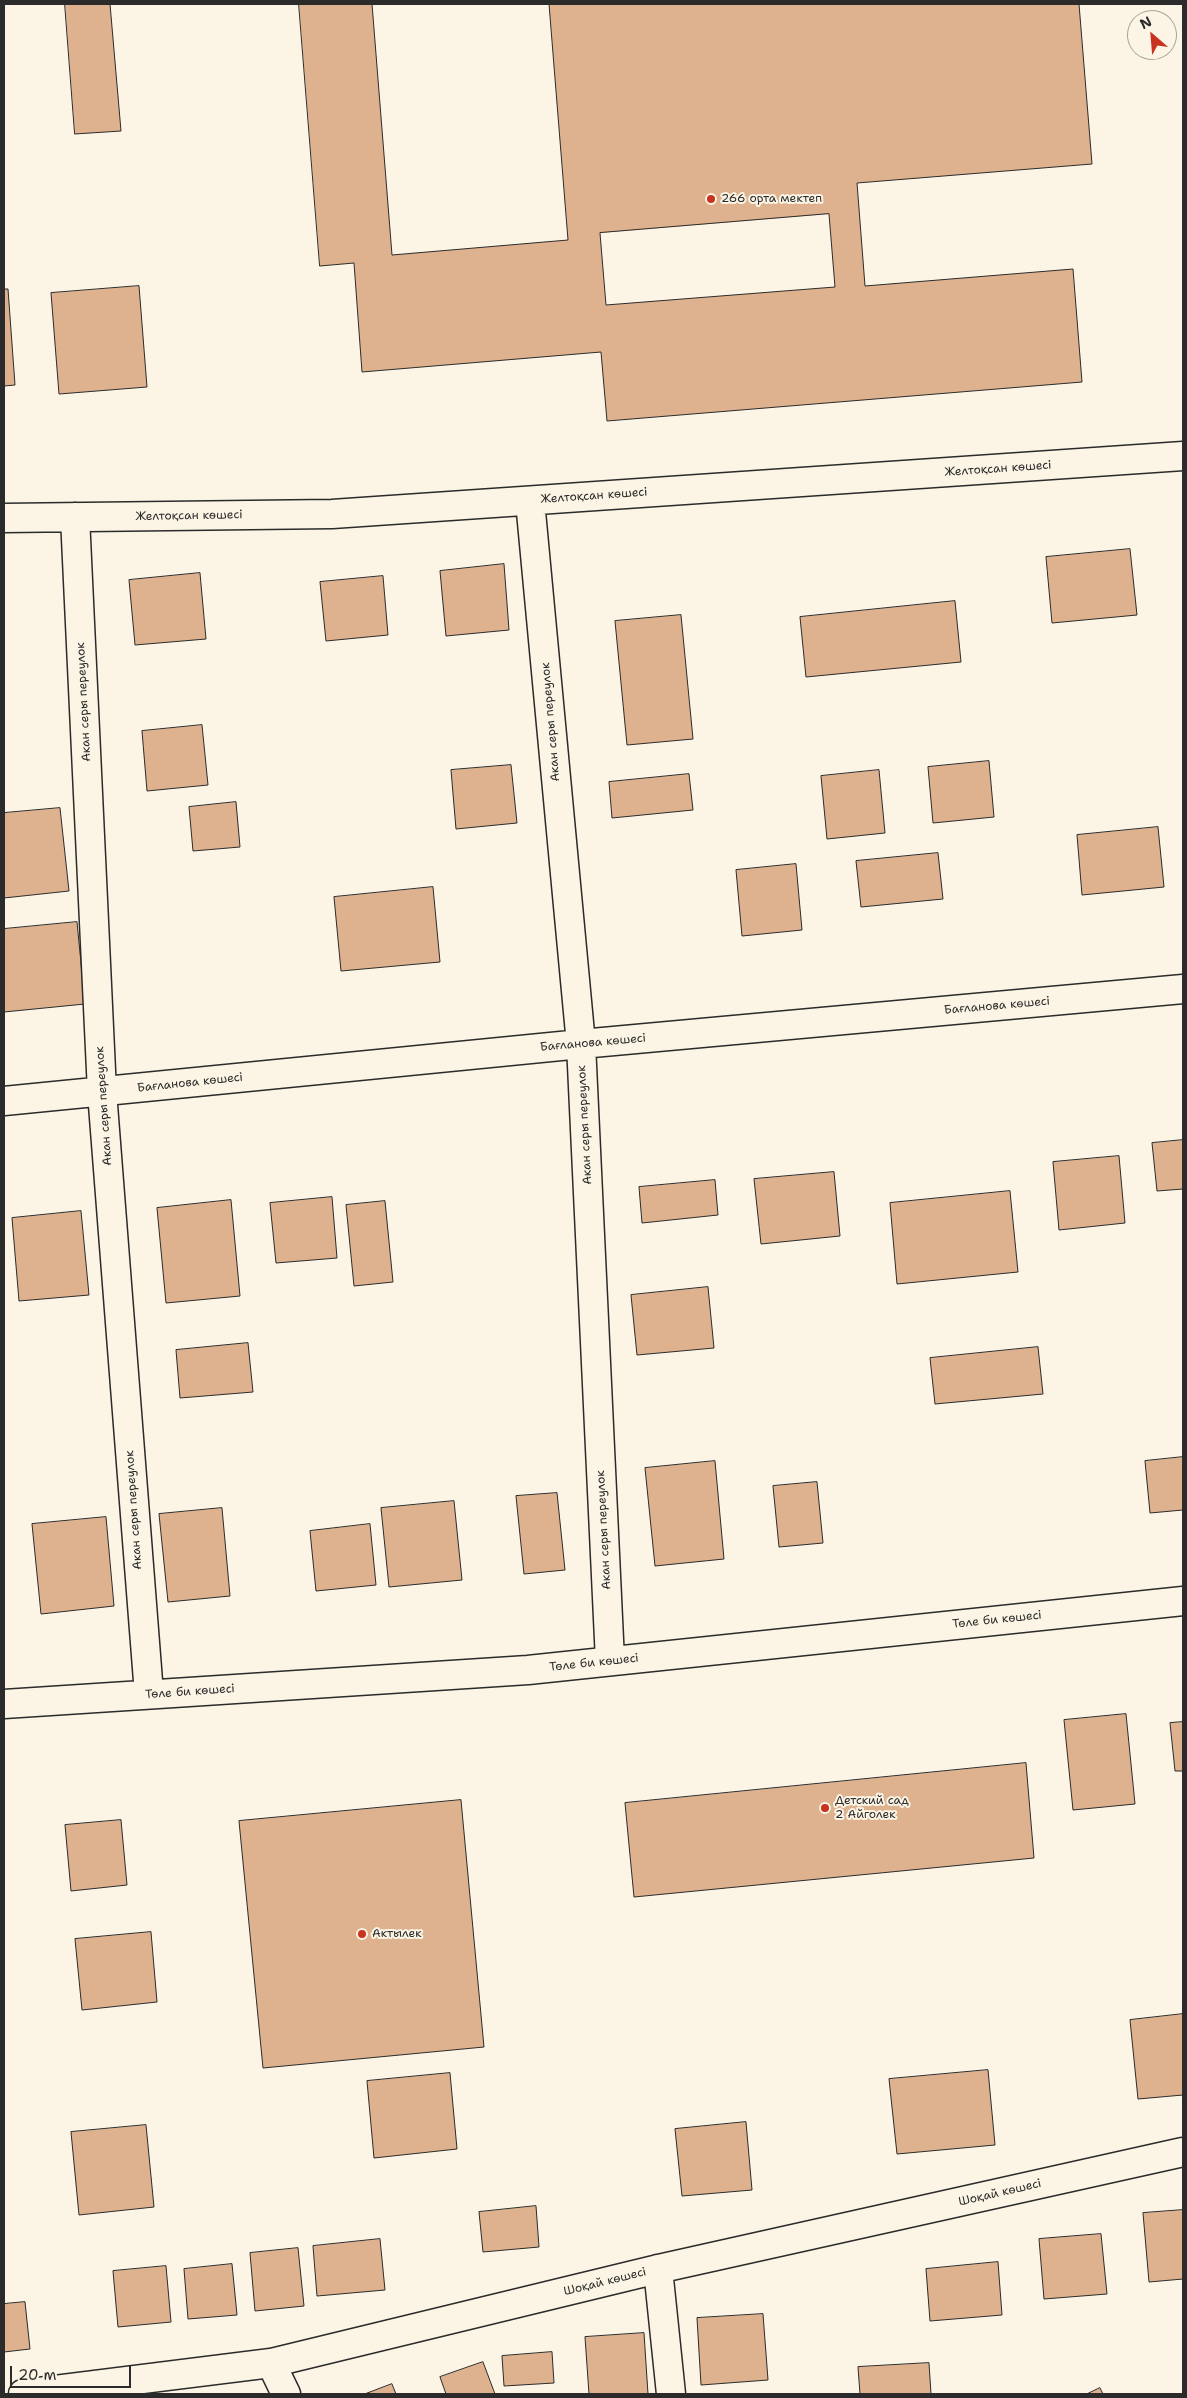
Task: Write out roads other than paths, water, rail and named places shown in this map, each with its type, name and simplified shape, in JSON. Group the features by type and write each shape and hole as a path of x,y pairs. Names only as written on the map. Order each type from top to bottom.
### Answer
{"street":[{"name":"Желтоқсан көшесі","path":"4,518 332,514 1183,456"},
{"name":"Акан серы переулок","path":"530,501 582,1044 610,1661"},
{"name":"Акан серы переулок","path":"75,517 102,1092 148,1694"},
{"name":"Бағланова көшесі","path":"4,1101 582,1044 1183,989"},
{"name":"Төле би көшесі","path":"4,1704 528,1670 1183,1601"},
{"name":"Шоқай көшесі","path":"23,2394 271,2363 658,2269 1183,2152"},
{"path":"658,2269 672,2394"},
{"path":"271,2363 286,2394"}],"place":[{"name":"266 орта мектеп","path":"711,199"},
{"name":"Детский сад 2 Айголек","path":"825,1808"},
{"name":"Актылек","path":"362,1934"}]}
